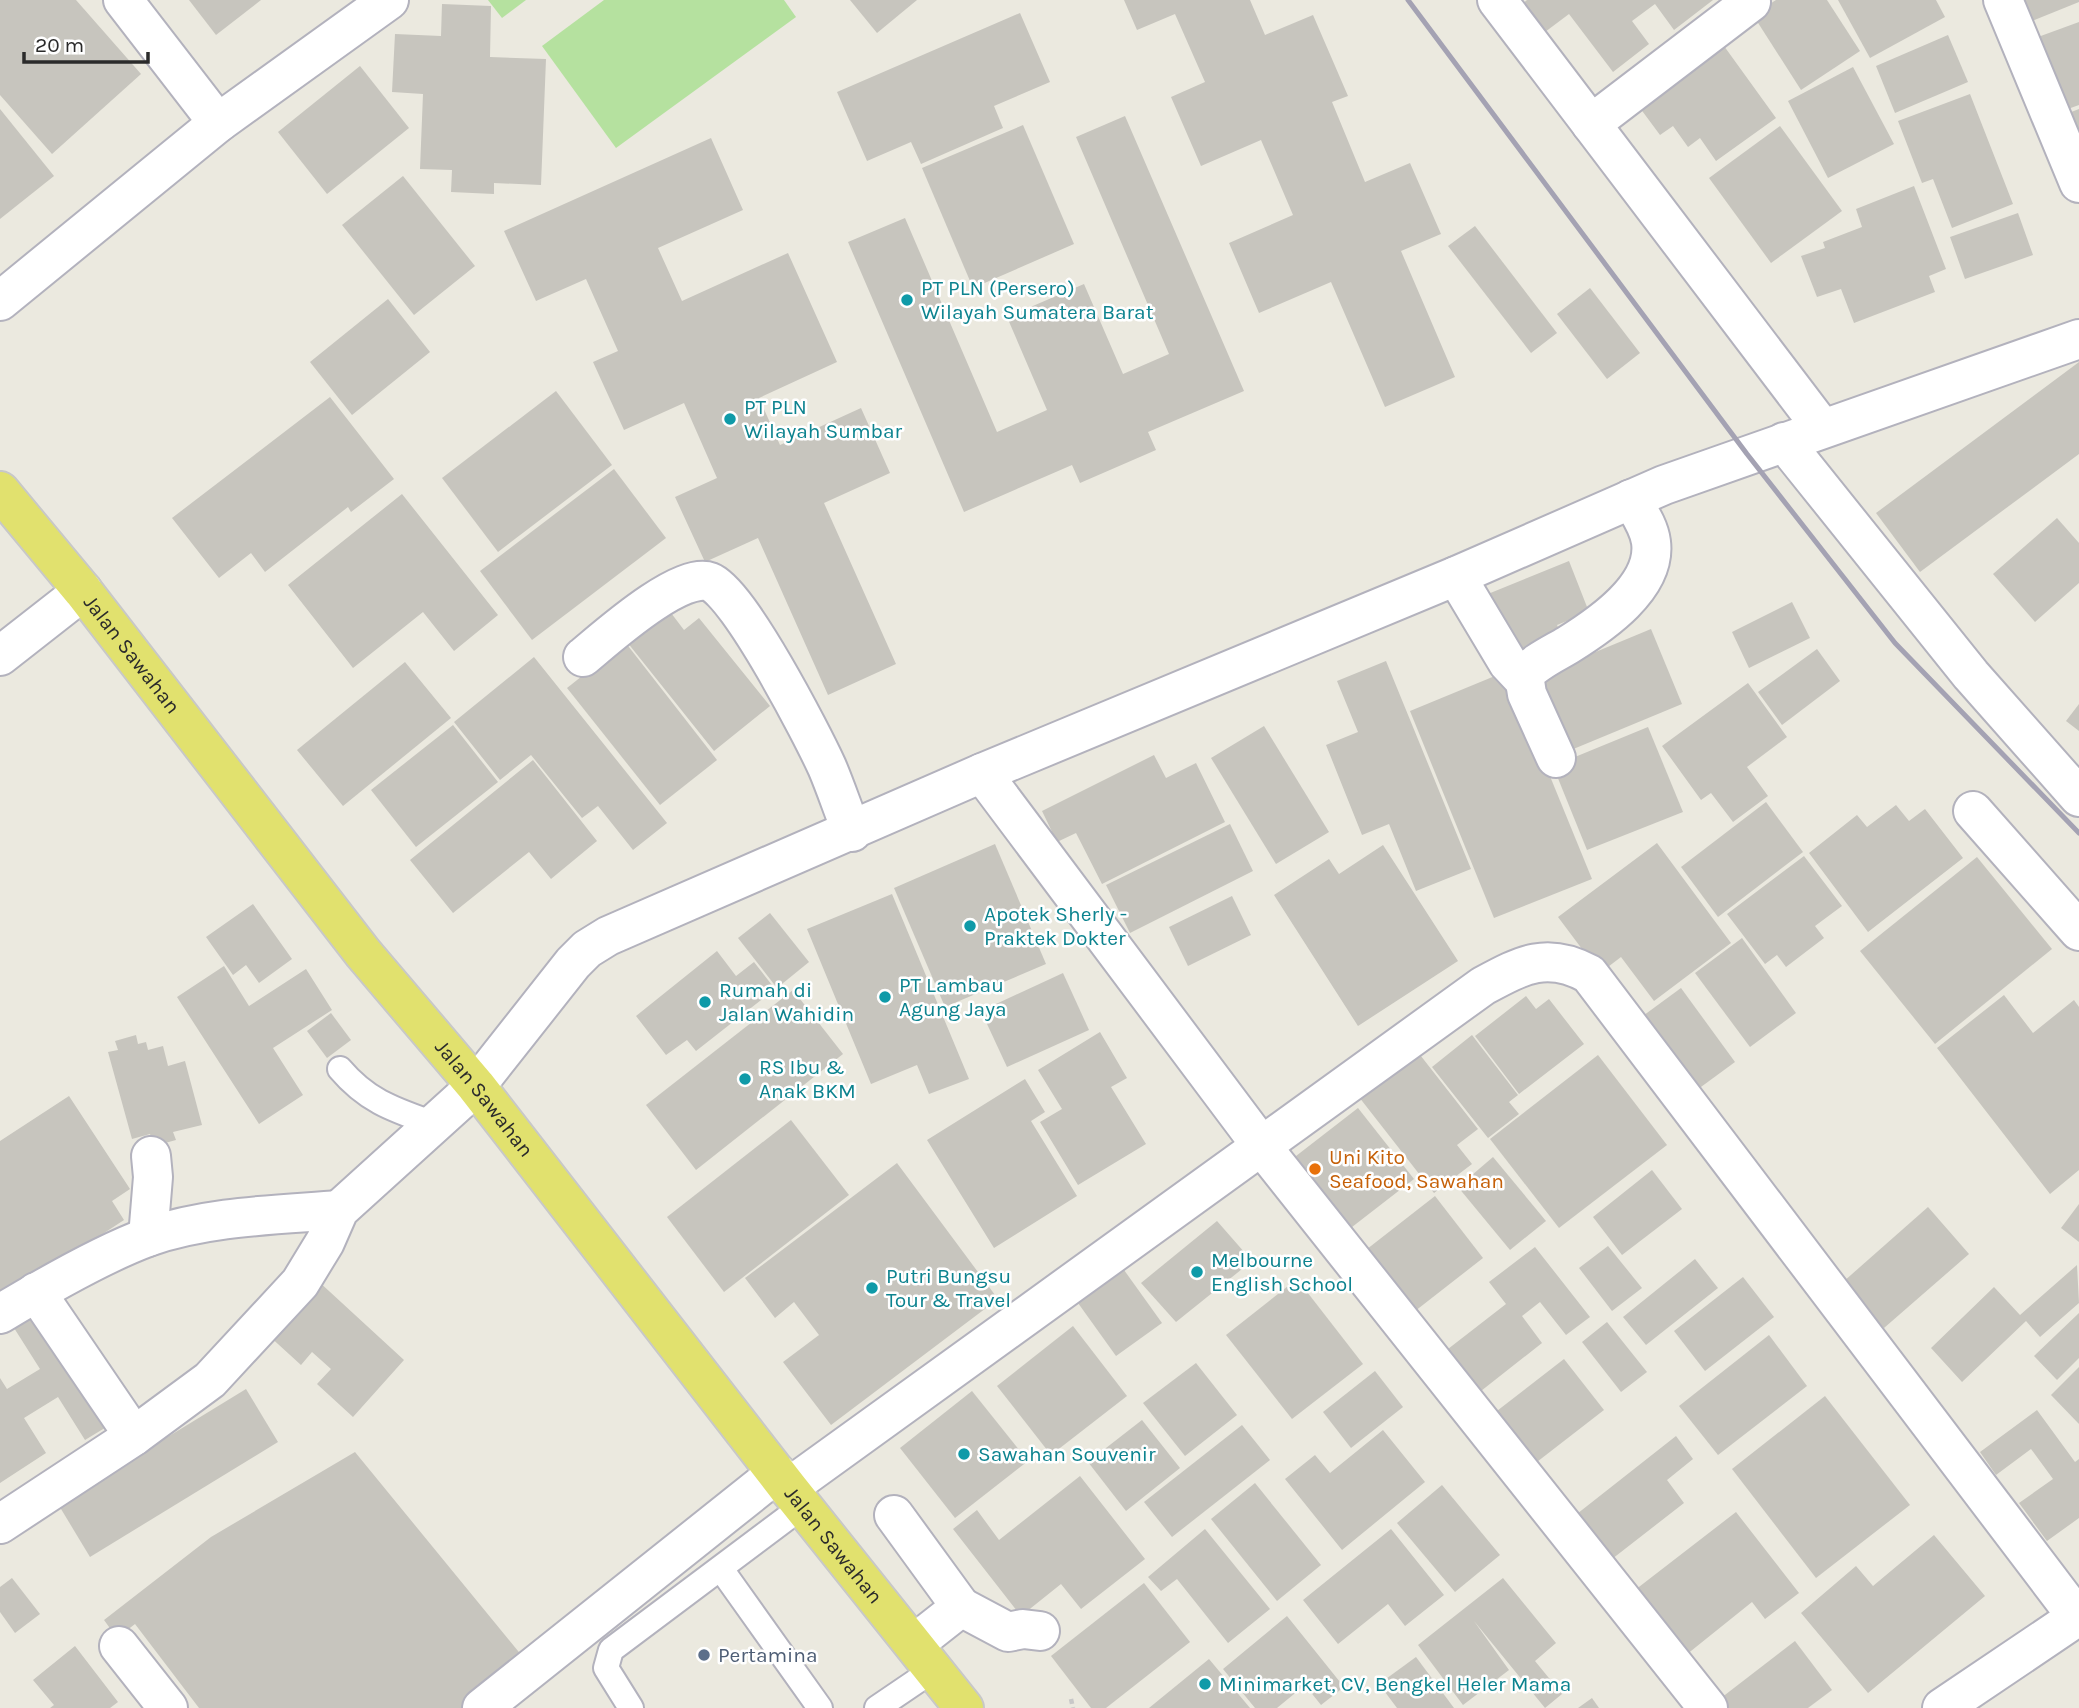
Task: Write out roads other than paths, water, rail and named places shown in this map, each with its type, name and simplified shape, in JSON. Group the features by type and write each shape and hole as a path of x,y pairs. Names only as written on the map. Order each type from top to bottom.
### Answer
{"main road":[{"name":"Jalan Sawahan","path":"0,491 83,591 363,953 476,1086 789,1489 964,1708"}],"street":[{"path":"123,0 218,122"},
{"path":"0,302 218,122 389,0"},
{"path":"1497,0 1822,428"},
{"path":"2003,0 2079,183"},
{"path":"1591,124 1751,2"},
{"path":"0,1524 134,1436 210,1380 300,1283 325,1242 339,1210 476,1086 587,949 608,936 852,832 982,773 1456,576 1631,499 1822,428 2079,339"},
{"path":"1784,442 1971,675 2079,797"},
{"path":"1523,679 1533,666 1617,611 1644,576 1650,561 1651,544 1648,527 1631,499"},
{"path":"1456,576 1507,663 1523,679 1556,758"},
{"path":"583,657 657,600 697,581 709,581 723,592 744,620 792,700 826,766 852,832"},
{"path":"0,656 83,591"},
{"path":"982,773 1263,1147 1708,1708"},
{"path":"1973,811 2079,931"},
{"path":"482,1708 1500,977 1544,961 1567,962 1589,974 2078,1618 1942,1708"},
{"path":"148,1237 153,1177 151,1156"},
{"path":"0,1314 36,1292 148,1237 233,1218 339,1210"},
{"path":"36,1292 134,1436"},
{"path":"894,1515 961,1607 1008,1632 1023,1629 1040,1631"},
{"path":"924,1657 961,1607"},
{"path":"119,1646 168,1708"}],"lane":[{"path":"340,1069 352,1083 381,1105 434,1124"},
{"path":"631,1708 606,1668 611,1650 721,1569 789,1489"},
{"path":"721,1569 820,1708"},
{"path":"877,1708 924,1657"}],"railway":[{"path":"1408,0 1747,454 1895,643 2079,833"}],"place":[{"name":"PT PLN (Persero) Wilayah Sumatera Barat","path":"907,300"},
{"name":"PT PLN Wilayah Sumbar","path":"730,419"},
{"name":"Apotek Sherly - Praktek Dokter","path":"970,926"},
{"name":"PT Lambau Agung Jaya","path":"885,997"},
{"name":"Rumah di Jalan Wahidin","path":"705,1002"},
{"name":"RS Ibu & Anak BKM","path":"745,1079"},
{"name":"Uni Kito Seafood, Sawahan","path":"1315,1169"},
{"name":"Melbourne English School","path":"1197,1272"},
{"name":"Putri Bungsu Tour & Travel","path":"872,1288"},
{"name":"Sawahan Souvenir","path":"964,1454"},
{"name":"Pertamina","path":"704,1655"},
{"name":"Minimarket, CV, Bengkel Heler Mama","path":"1205,1684"}]}
